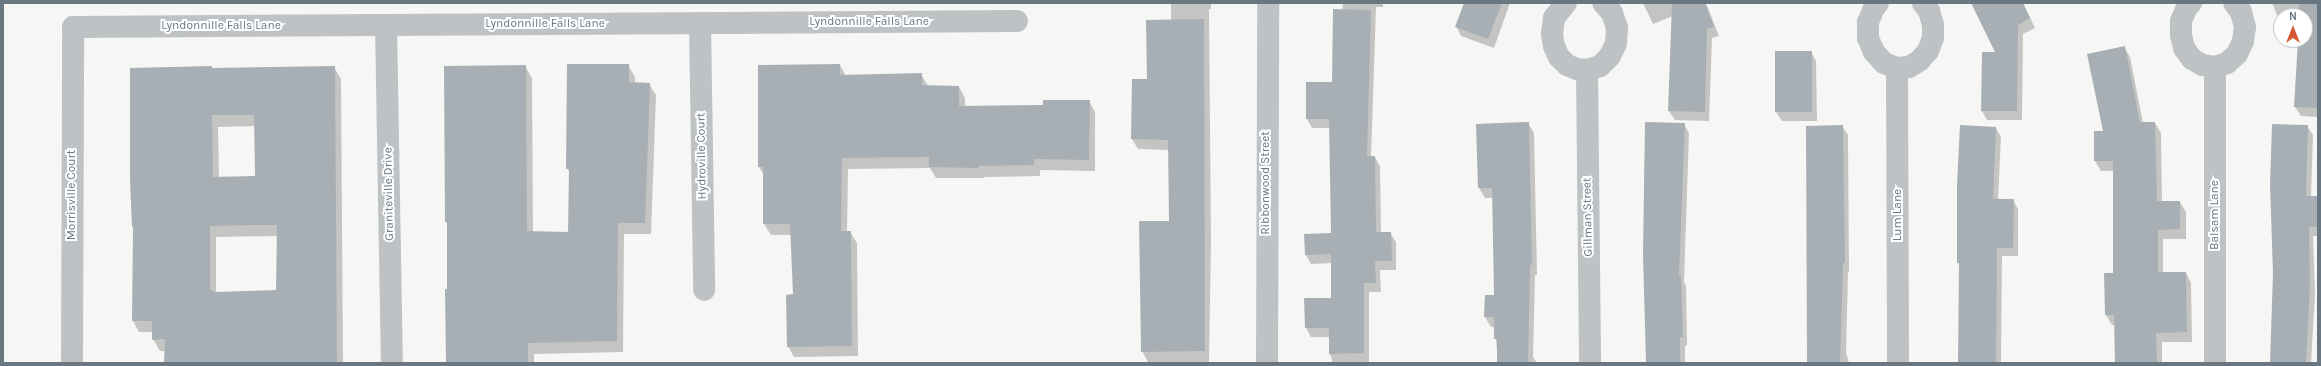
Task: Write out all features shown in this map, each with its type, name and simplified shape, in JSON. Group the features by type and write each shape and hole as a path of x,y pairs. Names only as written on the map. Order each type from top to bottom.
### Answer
{"street":[{"name":"Ribbonwood Street","path":"1267,363 1268,3"},
{"path":"1566,3 1554,18 1552,34 1554,46 1559,57 1567,65 1577,70 1587,70 1600,66 1610,56 1616,43 1617,28 1612,13 1603,3"},
{"path":"1878,3 1874,8 1868,22 1868,38 1874,52 1884,63 1897,68 1909,67 1920,61 1928,51 1933,38 1933,25 1929,11 1923,3"},
{"path":"2191,3 2187,7 2181,21 2180,35 2184,48 2192,58 2203,65 2215,67 2227,63 2237,54 2243,41 2245,27 2241,12 2234,3"},
{"name":"Lyndonnille Falls Lane","path":"73,27 1017,21"},
{"name":"Hydroville Court","path":"700,23 704,290"},
{"name":"Graniteville Drive","path":"386,25 392,363"},
{"name":"Morrisville Court","path":"72,363 73,27"},
{"name":"Balsam Lane","path":"2215,67 2215,363"},
{"name":"Lum Lane","path":"1897,68 1898,363"},
{"name":"Gillman Street","path":"1587,70 1590,363"}],"building":[{"path":"1464,3 1502,3 1488,39 1455,27"},
{"path":"1672,3 1705,3 1714,27 1707,29 1705,112 1668,111"},
{"path":"1971,3 2023,3 2030,18 2018,25 2017,111 1981,111 1982,52 1995,52"},
{"path":"2299,3 2318,3 2318,108 2294,107 2298,48 2313,48 2313,8 2299,8"},
{"path":"1333,9 1371,10 1367,156 1375,156 1376,232 1391,232 1392,261 1375,261 1376,283 1364,283 1364,353 1329,354 1329,328 1305,328 1304,298 1331,298 1331,254 1305,255 1304,234 1331,233 1329,119 1306,119 1306,82 1332,82"},
{"path":"1204,19 1205,351 1141,352 1139,221 1169,221 1168,140 1131,139 1132,79 1147,79 1146,20"},
{"path":"2125,46 2140,122 2155,122 2157,201 2180,201 2180,229 2158,230 2158,272 2186,272 2187,332 2156,333 2157,363 2115,363 2114,315 2105,315 2104,273 2113,273 2113,161 2094,161 2094,131 2103,131 2087,54"},
{"path":"1775,51 1812,51 1812,112 1775,112"},
{"path":"567,64 629,64 629,82 650,83 645,223 618,223 617,341 528,343 528,363 446,363 445,289 447,289 447,222 445,222 444,66 526,65 527,231 568,232 569,169 566,169"},
{"path":"840,64 840,75 922,73 922,85 959,86 959,106 1043,105 1043,100 1090,100 1089,160 1034,159 1034,165 979,166 979,168 929,167 929,157 842,158 841,231 851,231 852,346 787,347 786,295 793,294 790,224 763,224 763,167 758,167 758,65"},
{"path":"335,66 337,363 164,363 165,339 152,340 152,321 132,321 133,227 130,180 130,68","holes":["212,115 254,115 255,176 213,177","277,225 276,290 213,292 213,290 210,290 210,226"]},
{"path":"1529,122 1532,265 1530,265 1528,363 1497,363 1497,339 1494,339 1494,317 1484,317 1485,295 1494,295 1492,188 1478,188 1476,124"},
{"path":"1645,122 1685,123 1679,276 1681,276 1683,337 1680,337 1680,363 1646,363 1643,255"},
{"path":"2272,124 2308,125 2306,196 2318,196 2318,227 2309,227 2310,284 2306,363 2270,363 2273,273 2270,185"},
{"path":"1843,125 1845,263 1843,263 1840,363 1807,363 1806,126"},
{"path":"1960,125 1996,127 1993,199 2014,199 2013,248 1997,248 1996,363 1958,363 1959,263 1957,263 1957,185"}]}
